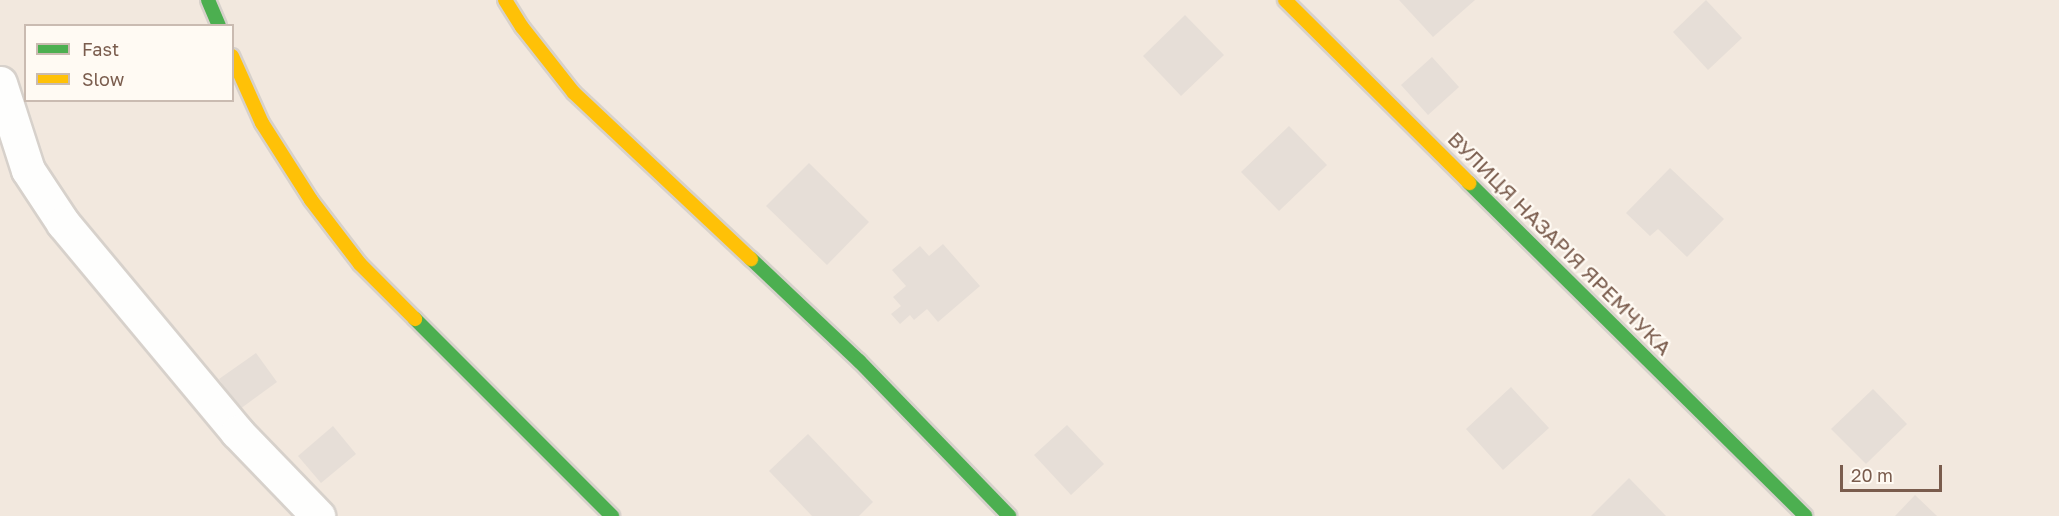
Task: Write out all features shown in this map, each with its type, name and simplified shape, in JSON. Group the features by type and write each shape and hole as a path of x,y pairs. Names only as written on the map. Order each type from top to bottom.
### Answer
{"street":[{"path":"208,0 218,24"},
{"path":"505,0 522,27 574,93 859,361 1009,516"},
{"name":"ВУЛИЦЯ НАЗАРІЯ ЯРЕМЧУКА","path":"1285,0 1805,516"},
{"path":"234,60 262,123 311,200 360,264 612,516"},
{"path":"0,83 28,170 63,223 237,432 318,516"}],"shaded area":[{"path":"0,0 2059,0 2059,516 0,516"}],"building":[{"path":"1399,0 1475,0 1433,37"},
{"path":"1706,0 1742,38 1708,70 1673,32"},
{"path":"1185,15 1224,55 1181,96 1143,56"},
{"path":"1432,57 1459,87 1428,115 1401,85"},
{"path":"1289,126 1327,165 1279,211 1241,172"},
{"path":"809,163 869,222 827,265 766,206"},
{"path":"1670,168 1724,219 1687,257 1658,229 1650,236 1626,213"},
{"path":"943,244 980,286 938,322 927,309 914,320 910,315 900,324 891,314 901,306 893,297 906,286 892,270 920,246 929,256"},
{"path":"256,353 277,382 240,409 219,379"},
{"path":"1511,387 1549,428 1503,470 1466,429"},
{"path":"1873,389 1907,424 1866,464 1831,429"},
{"path":"1067,425 1104,464 1071,495 1034,455"},
{"path":"333,426 356,454 321,483 298,456"},
{"path":"808,434 873,502 859,516 812,516 769,471"},
{"path":"1629,478 1666,516 1591,516"},
{"path":"1915,495 1937,516 1895,516"}],"traffic: fast":[{"path":"208,0 218,24"},
{"path":"1469,183 1805,516"},
{"path":"751,259 859,361 1009,516"},
{"path":"415,319 612,516"}],"traffic: slow":[{"path":"505,0 522,27 574,93 751,259"},
{"path":"1285,0 1469,183"},
{"path":"234,60 262,123 311,200 360,264 415,319"}]}
